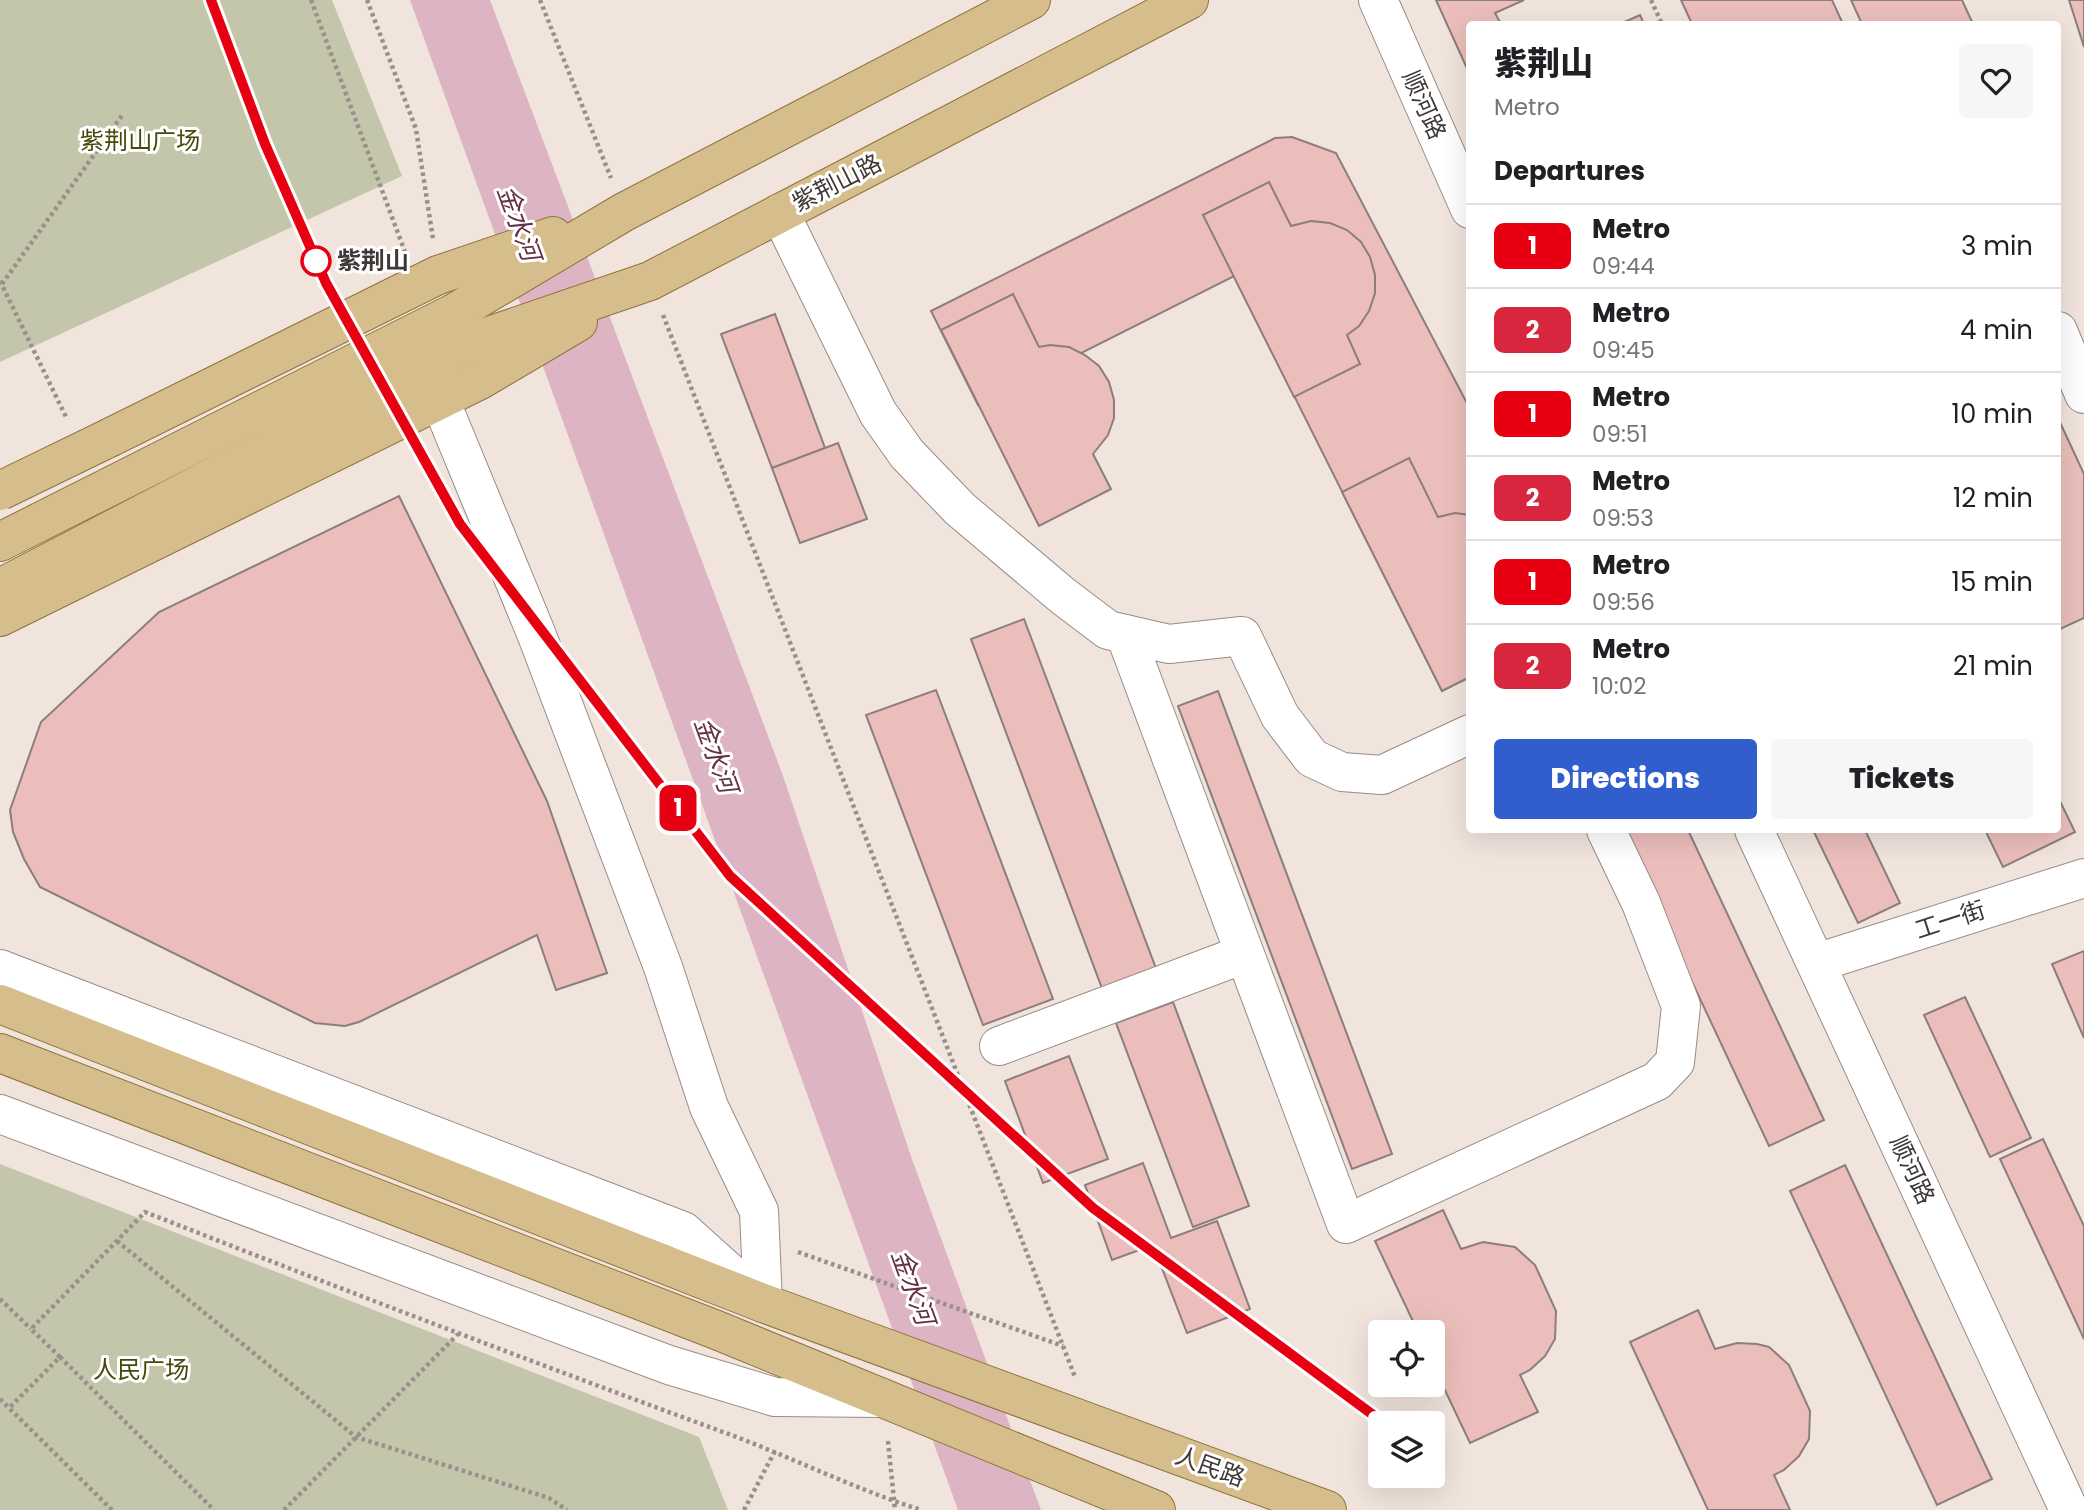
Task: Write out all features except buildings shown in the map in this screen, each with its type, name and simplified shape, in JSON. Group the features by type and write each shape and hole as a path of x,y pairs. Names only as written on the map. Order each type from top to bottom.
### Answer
{"main road":[{"path":"0,588 464,327 624,212 1031,0"},
{"name":"紫荆山路","path":"464,327 650,281 1189,0"},
{"path":"0,491 428,280 624,212"},
{"path":"0,617 481,380 650,281"},
{"path":"0,542 464,327"},
{"name":"人民路","path":"0,1004 764,1303 1327,1510"},
{"path":"0,1053 701,1324 1156,1510"}],"street":[{"name":"顺河路","path":"1378,0 1466,200"},
{"path":"780,213 878,413 907,454 960,509 1063,596 1108,630 1169,644 1242,636 1280,716 1312,758 1342,772 1382,775 1466,735"},
{"path":"2061,338 2084,394"},
{"path":"440,400 537,633 663,967 709,1107 760,1211 764,1303"},
{"path":"1125,634 1346,1224 1657,1081 1675,1062 1681,1006 1641,903 1607,833"},
{"name":"顺河路","path":"1755,833 2069,1510"},
{"name":"工一街","path":"1816,963 2084,878"},
{"path":"999,1046 1244,954"},
{"path":"0,969 683,1231 764,1303"},
{"path":"0,1114 669,1365 775,1397 883,1398"}],"path":[{"path":"311,0 428,280"},
{"path":"368,0 416,129 428,280"},
{"path":"540,0 624,212"},
{"path":"1651,0 1661,21"},
{"path":"72,429 1,283 122,114"},
{"path":"650,281 1093,1423"},
{"path":"31,1329 145,1212 458,1334 775,1451 921,1510"},
{"path":"117,1241 356,1437 549,1497 567,1510"},
{"path":"824,1260 1064,1347"},
{"path":"0,1299 214,1510"},
{"path":"284,1510 458,1334"},
{"path":"9,1408 60,1357"},
{"path":"883,1398 895,1510"},
{"path":"0,1399 112,1510"},
{"path":"744,1510 775,1451"}],"green space":[{"name":"紫荆山广场","path":"0,0 332,0 402,176 0,362"},
{"name":"人民广场","path":"0,1164 699,1437 728,1510 0,1510"}],"water":[{"name":"金水河","path":"410,0 490,0 782,773 913,1162 1041,1510 958,1510"}],"metro line":[{"name":"1","path":"211,0 265,144 326,283 460,524 730,876 1093,1208 1368,1411"}],"place":[{"name":"紫荆山","path":"316,261"}]}
